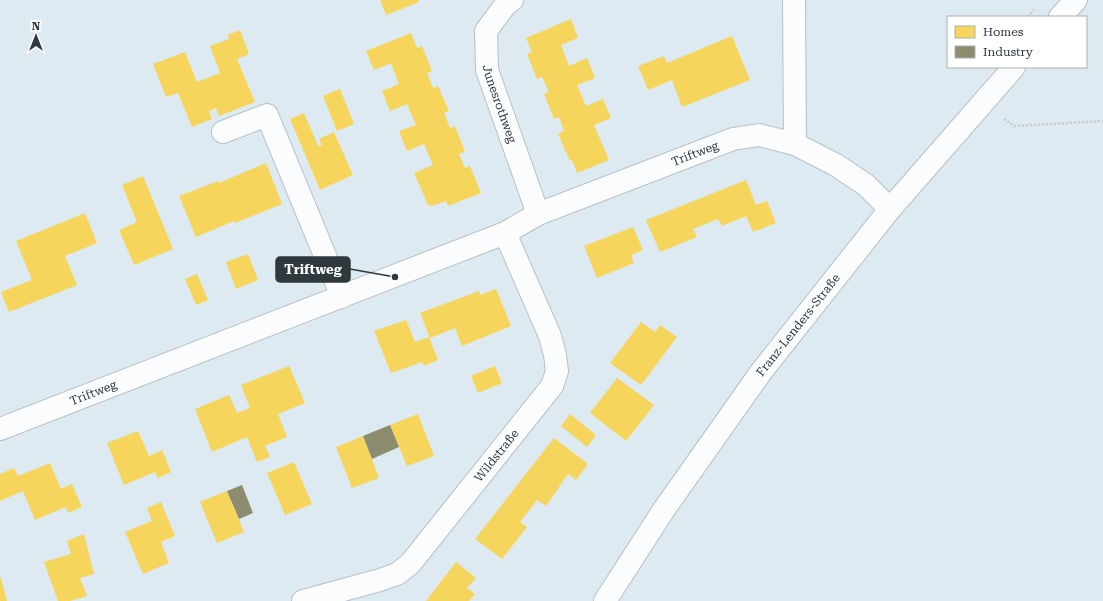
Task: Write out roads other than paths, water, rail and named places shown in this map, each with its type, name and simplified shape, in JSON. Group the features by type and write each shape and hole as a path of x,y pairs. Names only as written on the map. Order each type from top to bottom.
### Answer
{"street":[{"name":"Junesrothweg","path":"512,0 506,4 486,31 487,70 538,214"},
{"path":"794,0 795,144"},
{"path":"1061,16 1076,0"},
{"name":"Franz-Lenders-Straße","path":"605,601 665,508 761,372 890,209 1013,68"},
{"path":"223,132 267,115 342,297"},
{"name":"Triftweg","path":"0,429 505,233 538,214 733,139 759,135 795,144 836,165 866,185 890,209"},
{"name":"Wildstraße","path":"303,601 380,580 397,574 410,564 552,386 557,371 550,336 505,233"}],"place":[{"name":"Triftweg","path":"395,277"}]}
